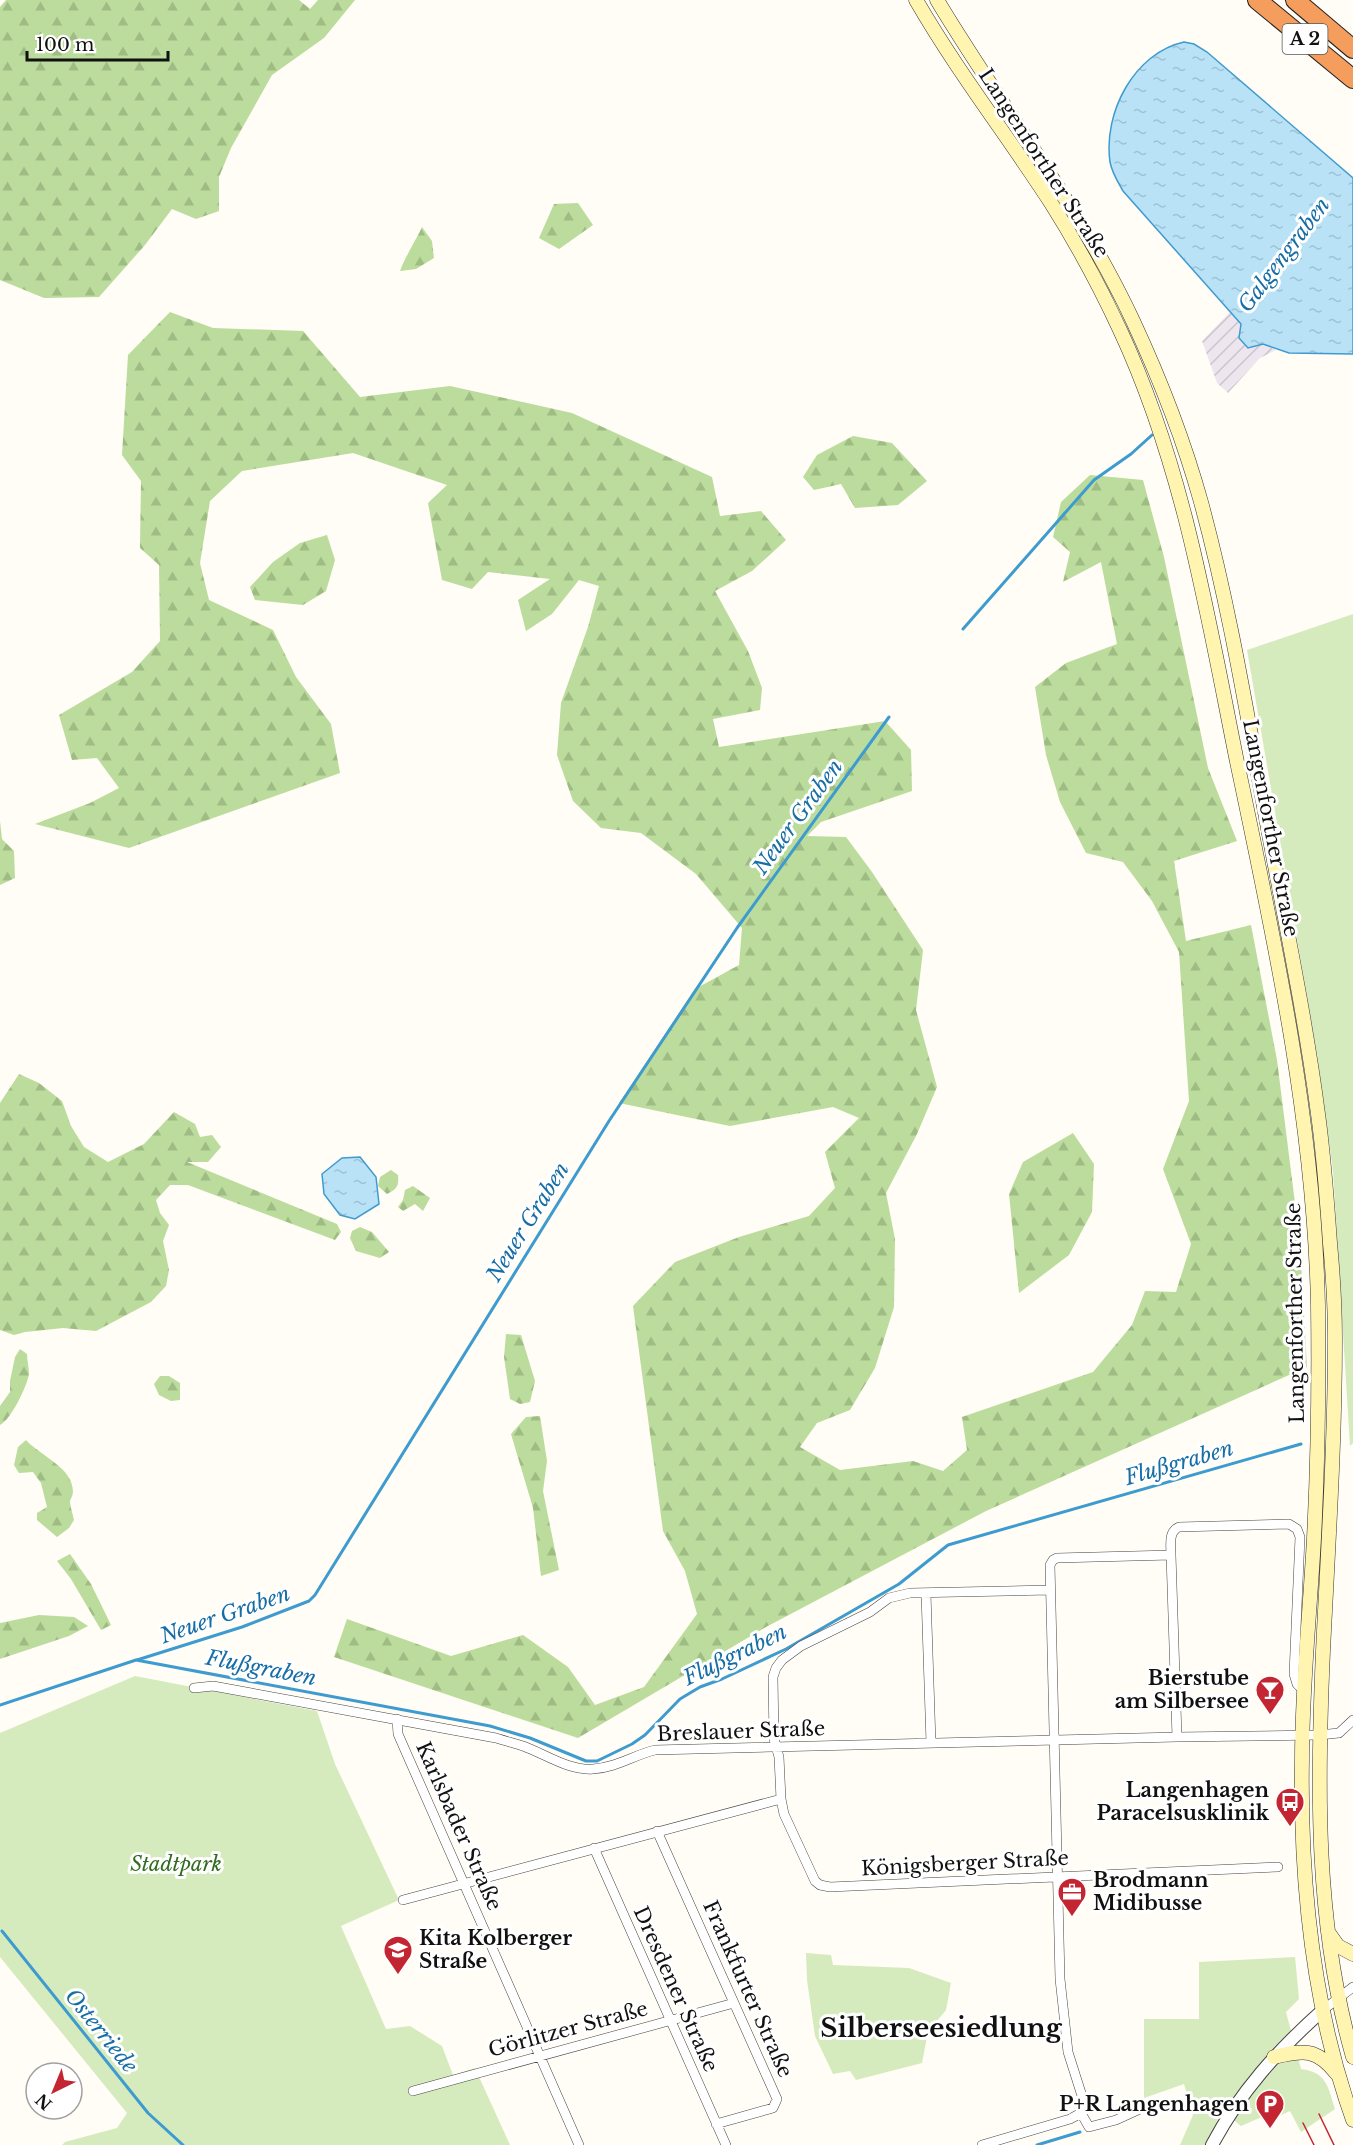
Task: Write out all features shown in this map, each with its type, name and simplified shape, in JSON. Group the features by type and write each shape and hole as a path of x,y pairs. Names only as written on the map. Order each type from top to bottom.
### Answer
{"highway":[{"name":"A 2","path":"1257,0 1353,79"},
{"name":"A 2","path":"1295,0 1353,49"}],"main road":[{"name":"Langenforther Straße","path":"916,0 1052,204 1100,288 1133,359 1169,456 1194,554 1286,1006 1302,1104 1310,1173 1318,1307 1317,1430 1315,1532 1302,1734 1304,1858 1310,1933 1323,2010 1339,2076 1353,2120"},
{"name":"Langenforther Straße","path":"937,0 1064,196 1113,281 1133,322 1170,413 1200,498 1236,659 1298,991 1317,1101 1325,1170 1335,1306 1335,1341 1333,1444 1319,1735 1321,1855 1327,1930 1338,1998 1353,2057"},
{"path":"1327,1930 1338,1946 1353,1954"},
{"path":"1274,2057 1295,2052 1311,2053 1324,2060 1339,2076"}],"street":[{"path":"1177,1737 1171,1555 1173,1529 1289,1524 1297,1529 1300,1537 1294,1674 1297,1684 1305,1692"},
{"path":"1151,2104 1116,2120 1089,2127 1081,2113 1082,2096 1068,2052 1060,1979 1050,1564 1058,1557 1171,1555"},
{"name":"Königsberger Straße","path":"1050,1590 910,1593 889,1598 870,1612 801,1646 782,1660 773,1677 774,1739 779,1757 781,1799 784,1814 816,1881 820,1885 830,1887 1278,1866"},
{"path":"926,1594 931,1743"},
{"name":"Breslauer Straße","path":"194,1688 213,1686 398,1719 522,1745 569,1766 583,1769 608,1766 655,1750 1319,1735"},
{"name":"Karlsbader Straße","path":"398,1719 398,1734 579,2145"},
{"path":"1319,1735 1339,1732 1353,1720"},
{"path":"403,1900 781,1799"},
{"name":"Frankfurter Straße","path":"657,1831 777,2099 773,2108 716,2124"},
{"name":"Dresdener Straße","path":"594,1848 726,2145"},
{"path":"1212,2145 1233,2108 1274,2057 1323,2010 1353,1986"},
{"name":"Görlitzer Straße","path":"412,2091 734,2002"},
{"path":"982,2145 1070,2119 1081,2113"}],"shaded area":[{"path":"1230,312 1263,344 1276,350 1260,358 1228,393 1217,383 1202,341"}],"green space":[{"path":"6,0 299,0 310,9 318,0 355,0 324,38 272,75 231,148 219,177 219,211 196,219 172,209 145,245 99,297 44,298 0,280 0,7"},
{"path":"578,203 593,225 559,249 539,238 554,204"},
{"path":"422,227 432,241 434,258 416,269 400,271 405,259"},
{"path":"170,312 213,328 303,331 360,397 450,386 572,413 712,477 720,516 761,511 786,540 752,571 715,591 748,651 762,688 760,710 713,719 719,747 885,721 911,750 912,791 821,822 807,836 846,837 923,950 916,1010 937,1087 917,1134 886,1193 895,1239 894,1307 875,1368 850,1410 817,1423 800,1447 840,1470 913,1461 943,1471 967,1450 962,1417 1093,1372 1132,1325 1145,1291 1176,1292 1191,1244 1163,1169 1189,1101 1179,952 1152,901 1123,862 1086,853 1060,802 1046,755 1035,687 1066,663 1117,644 1101,562 1063,582 1070,552 1053,537 1061,502 1090,475 1143,480 1164,557 1208,768 1237,841 1174,861 1186,941 1251,925 1277,1060 1300,1243 1307,1367 986,1511 766,1627 578,1738 334,1657 347,1619 451,1656 523,1635 568,1667 595,1705 644,1687 697,1614 685,1571 663,1531 633,1306 675,1262 739,1237 809,1216 835,1188 825,1152 859,1118 833,1107 730,1126 619,1103 695,989 739,965 742,928 696,874 641,833 601,828 573,801 557,755 561,703 588,627 599,586 579,580 552,614 526,631 518,600 550,579 488,572 472,589 442,580 428,503 447,485 353,453 242,471 210,501 200,563 209,600 273,630 296,677 331,724 340,773 129,848 35,824 90,803 119,788 97,758 72,760 59,715 132,672 160,641 159,565 140,548 141,481 122,455 128,355"},
{"path":"853,436 892,443 927,481 898,505 855,508 841,484 814,490 803,477 817,455"},
{"path":"327,535 335,560 326,591 303,605 255,600 250,587 273,562 300,543"},
{"path":"1353,614 1353,1443 1350,1446 1333,1171 1317,1054 1247,650"},
{"path":"0,821 2,839 14,851 15,878 0,885"},
{"path":"19,1074 39,1083 62,1101 71,1126 84,1147 108,1162 144,1144 174,1112 195,1124 200,1137 212,1135 221,1147 208,1162 187,1162 337,1224 341,1232 335,1240 188,1185 170,1185 156,1200 160,1213 169,1225 163,1241 169,1270 166,1286 151,1302 96,1331 63,1328 14,1335 0,1330 0,1103"},
{"path":"1073,1133 1094,1164 1092,1212 1069,1255 1019,1293 1009,1194 1023,1162"},
{"path":"391,1170 398,1175 398,1182 397,1187 387,1194 378,1186 380,1177"},
{"path":"413,1186 430,1198 423,1211 415,1204 403,1211 398,1207 403,1200 405,1190"},
{"path":"360,1227 372,1232 389,1252 380,1258 356,1251 350,1238 352,1231"},
{"path":"506,1334 521,1335 535,1381 530,1402 520,1404 510,1399 504,1357"},
{"path":"20,1349 27,1354 28,1379 9,1417 0,1425 0,1406 10,1392 15,1357"},
{"path":"160,1376 169,1376 180,1383 180,1400 171,1401 159,1395 154,1384"},
{"path":"540,1416 547,1461 543,1491 559,1570 541,1576 533,1508 511,1434 526,1417"},
{"path":"26,1440 62,1469 72,1483 73,1492 70,1503 74,1520 69,1528 57,1537 37,1520 37,1513 47,1507 41,1483 33,1472 19,1473 14,1465 18,1447"},
{"path":"70,1554 91,1584 111,1625 101,1630 71,1579 57,1561"},
{"path":"39,1615 74,1617 88,1626 69,1636 0,1659 0,1623"},
{"name":"Stadtpark","path":"135,1676 317,1711 335,1764 399,1900 341,1926 386,2029 410,2026 442,2046 453,2075 475,2068 510,2145 62,2145 65,2142 117,2128 127,2113 0,1957 0,1733"},
{"path":"806,1953 831,1955 833,1965 909,1968 951,1983 946,2010 928,2032 922,2063 856,2080 850,2071 833,2074 815,2036 807,1980"},
{"path":"1295,1957 1299,1999 1286,2012 1301,2069 1316,2073 1321,2077 1328,2087 1335,2109 1301,2132 1290,2111 1279,2116 1273,2112 1241,2126 1222,2111 1205,2145 1180,2145 1193,2115 1184,2084 1144,2098 1144,2019 1199,2019 1199,1962"}],"water":[{"name":"Galgengraben","path":"1184,42 1194,44 1207,52 1353,178 1353,354 1289,353 1263,344 1248,348 1239,338 1241,324 1123,191 1117,181 1110,162 1109,143 1117,105 1137,72 1150,58 1166,48"},
{"path":"360,1157 376,1177 379,1204 355,1219 340,1215 324,1194 322,1174 342,1158"}],"waterway":[{"name":"Neuer Graben","path":"963,629 1094,480 1131,454 1152,435"},
{"name":"Neuer Graben","path":"137,1660 242,1627 309,1601 315,1595 609,1121 737,928 889,717"},
{"name":"Flußgraben","path":"0,1705 136,1660 490,1726 530,1738 586,1761 597,1761 645,1735 680,1699 700,1687 786,1649 899,1584 948,1545 1301,1444"},
{"name":"Osterriede","path":"2,1931 148,2113 183,2145"},
{"name":"Osterriede","path":"1037,2145 1080,2132"}],"tram line":[{"path":"1319,2114 1334,2145"},
{"path":"1303,2123 1314,2145"}],"place":[{"name":"Bierstube am Silbersee","path":"1270,1716"},
{"name":"Langenhagen Paracelsusklinik","path":"1290,1828"},
{"name":"Brodmann Midibusse","path":"1072,1918"},
{"name":"Kita Kolberger Straße","path":"398,1976"},
{"name":"P+R Langenhagen","path":"1270,2130"}],"district":[{"name":"Silberseesiedlung","path":"941,2028"}]}
